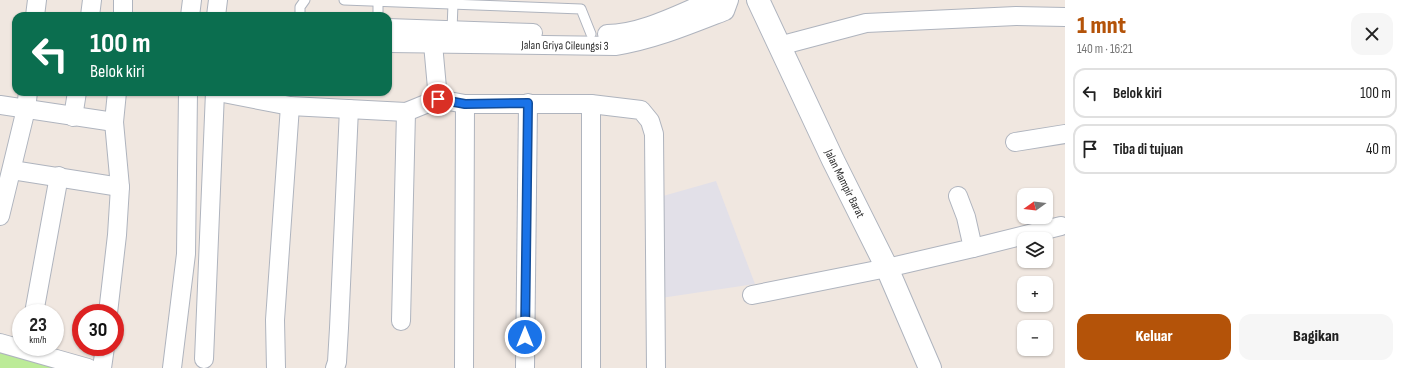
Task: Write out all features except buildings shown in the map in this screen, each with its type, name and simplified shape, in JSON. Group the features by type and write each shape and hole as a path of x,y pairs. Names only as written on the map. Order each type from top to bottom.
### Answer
{"street":[{"path":"36,12 37,0"},
{"path":"90,12 92,0"},
{"path":"123,0 123,12"},
{"path":"190,12 192,0"},
{"path":"216,12 218,0"},
{"path":"591,40 644,28 712,0"},
{"name":"Jalan Griya Cileungsi 3","path":"392,43 433,44 452,37 591,40 614,46 634,43 656,37 725,11 729,0"},
{"name":"Jalan Mampir Barat","path":"758,0 833,160 887,268 930,368"},
{"path":"779,46 866,23 1016,16 1065,17"},
{"path":"392,29 452,37"},
{"path":"433,44 438,99"},
{"path":"73,117 76,96"},
{"path":"109,304 117,235 120,187 114,122 117,96"},
{"path":"172,368 186,254 188,96"},
{"path":"204,359 215,96"},
{"path":"239,96 290,106 406,112 438,99 465,104 591,104 641,110 650,121 654,134 656,368"},
{"path":"0,216 27,101"},
{"path":"0,105 27,101 73,117 114,122"},
{"path":"525,368 528,103"},
{"path":"464,368 465,104"},
{"path":"591,104 591,368"},
{"path":"276,368 276,320 290,106"},
{"path":"335,368 337,362 339,328 349,109"},
{"path":"401,321 406,112"},
{"path":"1015,142 1065,134"},
{"path":"12,170 59,176 120,187"},
{"path":"36,304 59,176"},
{"path":"958,196 966,217 973,248"},
{"path":"752,295 887,268 1061,226"},
{"path":"0,342 12,345"},
{"path":"52,356 88,368"},
{"path":"102,368 104,356"}],"lane":[{"path":"300,12 300,7 305,0"},
{"path":"344,0 581,9 591,40"},
{"path":"378,1 378,12"},
{"path":"452,37 453,4"}],"shaded area":[{"path":"716,181 755,284 661,298 663,196"}],"green space":[{"path":"0,351 12,354 12,356 18,356 61,368 0,368"}],"route":[{"path":"438,99 465,104 528,103 525,337"}]}
